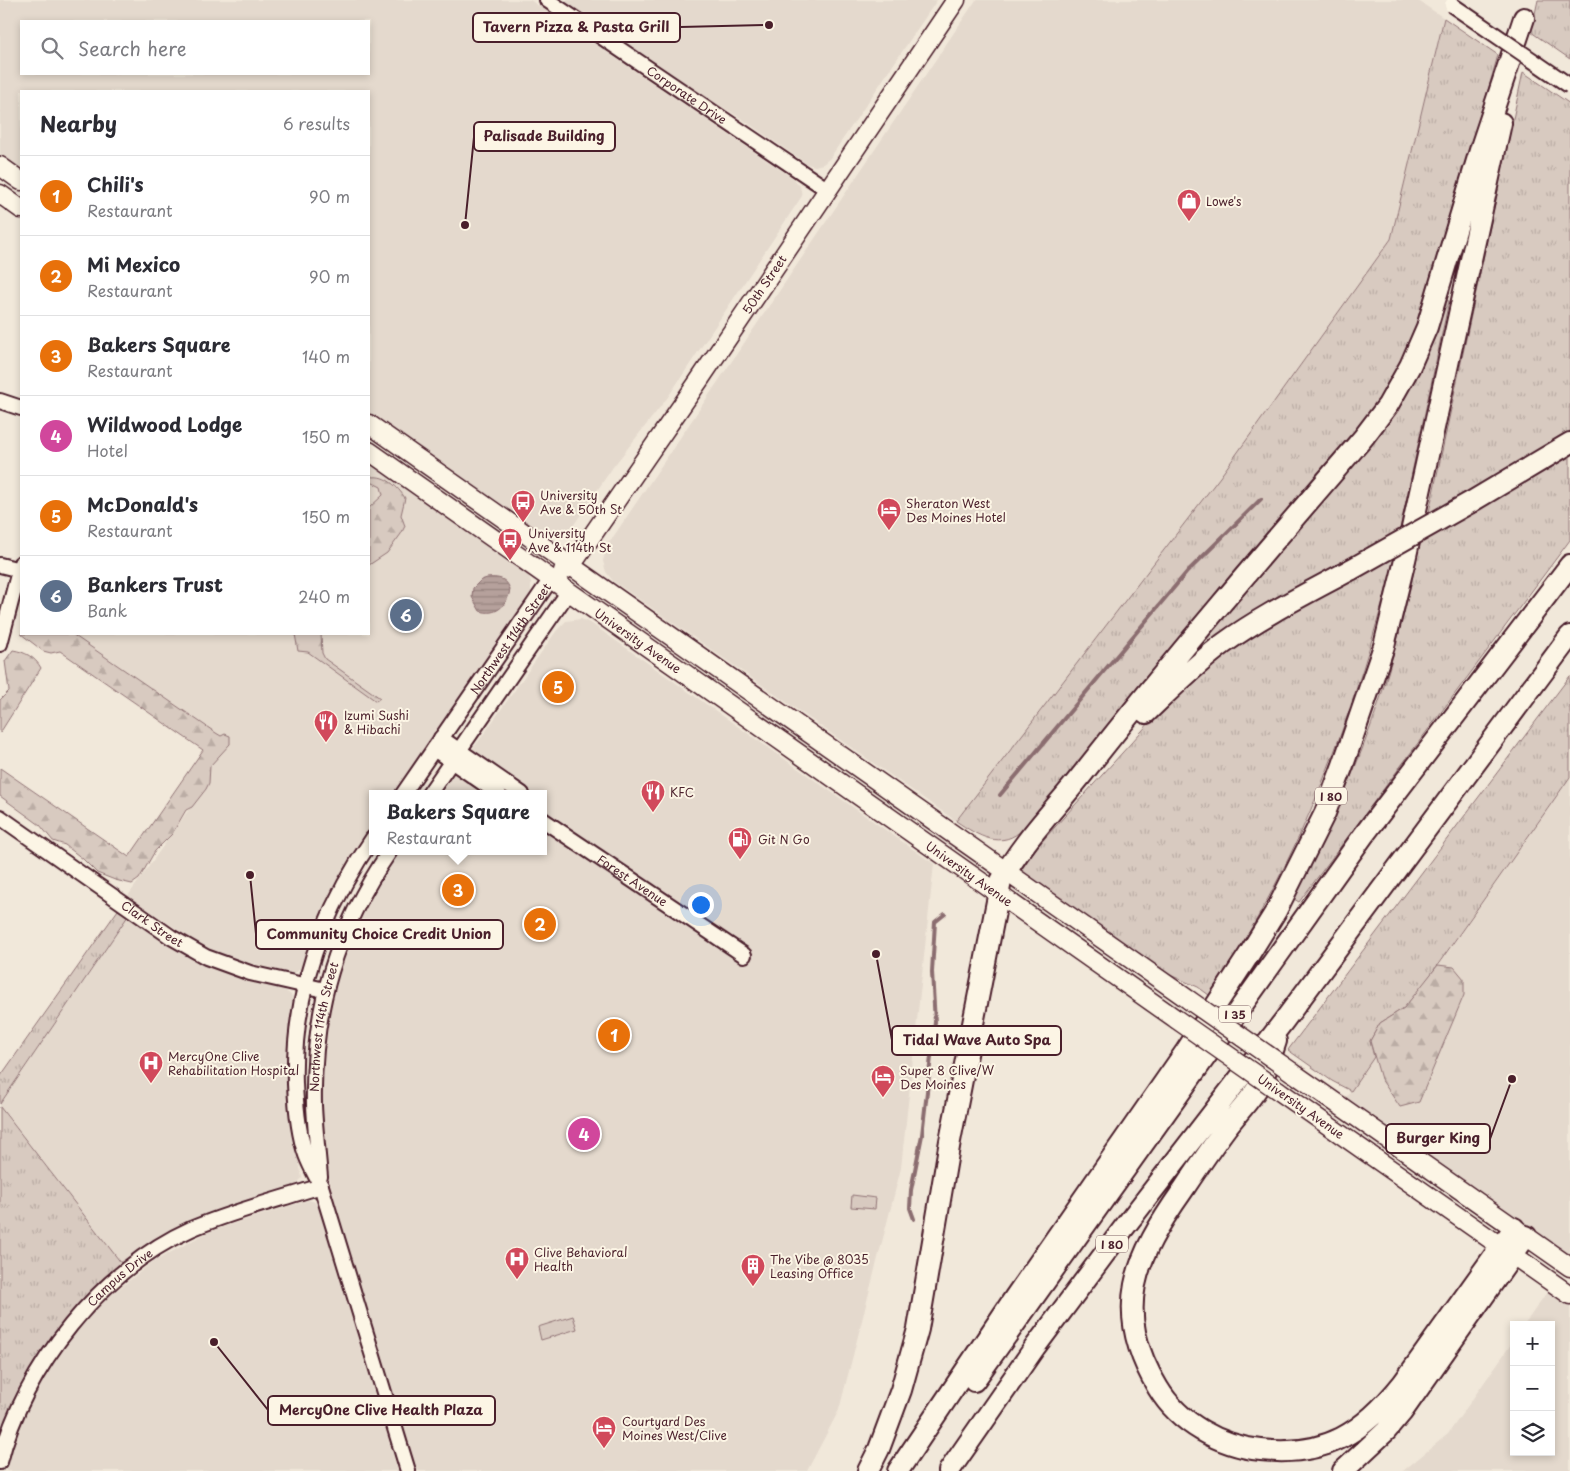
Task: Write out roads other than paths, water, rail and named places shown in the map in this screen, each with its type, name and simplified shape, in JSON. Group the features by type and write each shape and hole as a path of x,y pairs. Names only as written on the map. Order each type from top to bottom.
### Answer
{"highway":[{"path":"868,1471 879,1449 901,1390 918,1329 997,891 1012,861 1123,723 1363,438 1388,405 1410,366 1427,327 1481,147 1526,9"},
{"name":"I 80","path":"898,1471 1014,1296 1186,1051 1248,956 1276,911 1324,813 1344,765 1384,646 1526,9"},
{"path":"1062,801 1181,679 1223,644 1269,614 1471,502 1570,443"},
{"name":"I 35","path":"910,1471 1035,1293 1363,836 1570,565"},
{"name":"I 80","path":"949,1471 1035,1347 1122,1229 1283,1022 1570,636"},
{"path":"1283,1022 1262,1081 1157,1226 1140,1263 1133,1292 1132,1320 1137,1346 1148,1372 1171,1406 1206,1433 1248,1449 1278,1452 1307,1449 1337,1440 1364,1426 1384,1406 1520,1232"},
{"path":"1343,1471 1386,1431 1402,1412 1506,1251"}],"main road":[{"name":"50th Street","path":"571,566 956,0"},
{"path":"0,166 20,179"},
{"path":"0,194 20,207"},
{"name":"University Avenue","path":"370,425 1570,1267"},
{"name":"University Avenue","path":"370,452 1570,1295"},
{"name":"Northwest 114th Street","path":"551,579 571,566"},
{"name":"Northwest 114th Street","path":"568,591 571,566"}],"street":[{"name":"Corporate Drive","path":"547,0 828,190"},
{"path":"1448,2 1570,86"},
{"path":"0,401 20,408"},
{"path":"0,566 20,566 0,644"},
{"name":"Northwest 114th Street","path":"406,790 551,579"},
{"name":"Northwest 114th Street","path":"432,790 568,591"},
{"path":"438,743 515,790"},
{"path":"456,755 494,790"},
{"name":"Clark Street","path":"0,817 171,937 206,957 250,973 325,990"},
{"name":"Forest Avenue","path":"547,819 744,955"},
{"name":"Northwest 114th Street","path":"369,844 355,864 329,913 304,986 296,1036 296,1106 306,1154 321,1186 408,1471"},
{"name":"Northwest 114th Street","path":"321,1186 314,1106 315,1064 325,990 337,948 352,914 371,878 387,855"},
{"name":"Campus Drive","path":"0,1462 17,1413 38,1372 86,1308 114,1280 163,1244 190,1230 225,1216 321,1186"}],"waterway":[{"path":"1000,795 1187,572 1261,499"},
{"path":"914,1219 910,1208 911,1190 922,1135 935,1022 932,972 935,922 945,914"}],"place":[{"name":"Tavern Pizza & Pasta Grill","path":"769,25"},
{"name":"Lowe's","path":"1189,222"},
{"name":"Palisade Building","path":"465,225"},
{"name":"University Ave & 50th St","path":"523,523"},
{"name":"Sheraton West Des Moines Hotel","path":"889,531"},
{"name":"University Ave & 114th St","path":"510,561"},
{"name":"Bankers Trust","path":"406,615"},
{"name":"McDonald's","path":"558,687"},
{"name":"Izumi Sushi & Hibachi","path":"326,743"},
{"name":"KFC","path":"653,813"},
{"name":"Git N Go","path":"740,860"},
{"name":"Community Choice Credit Union","path":"250,875"},
{"name":"Bakers Square","path":"458,890"},
{"name":"Mi Mexico","path":"540,924"},
{"name":"Tidal Wave Auto Spa","path":"876,954"},
{"name":"Chili's","path":"614,1035"},
{"name":"Burger King","path":"1512,1079"},
{"name":"MercyOne Clive Rehabilitation Hospital","path":"151,1084"},
{"name":"Super 8 Clive/W Des Moines","path":"883,1098"},
{"name":"Wildwood Lodge","path":"584,1134"},
{"name":"Clive Behavioral Health","path":"517,1280"},
{"name":"The Vibe @ 8035 Leasing Office","path":"753,1287"},
{"name":"MercyOne Clive Health Plaza","path":"214,1342"},
{"name":"Courtyard Des Moines West/Clive","path":"604,1449"}]}
